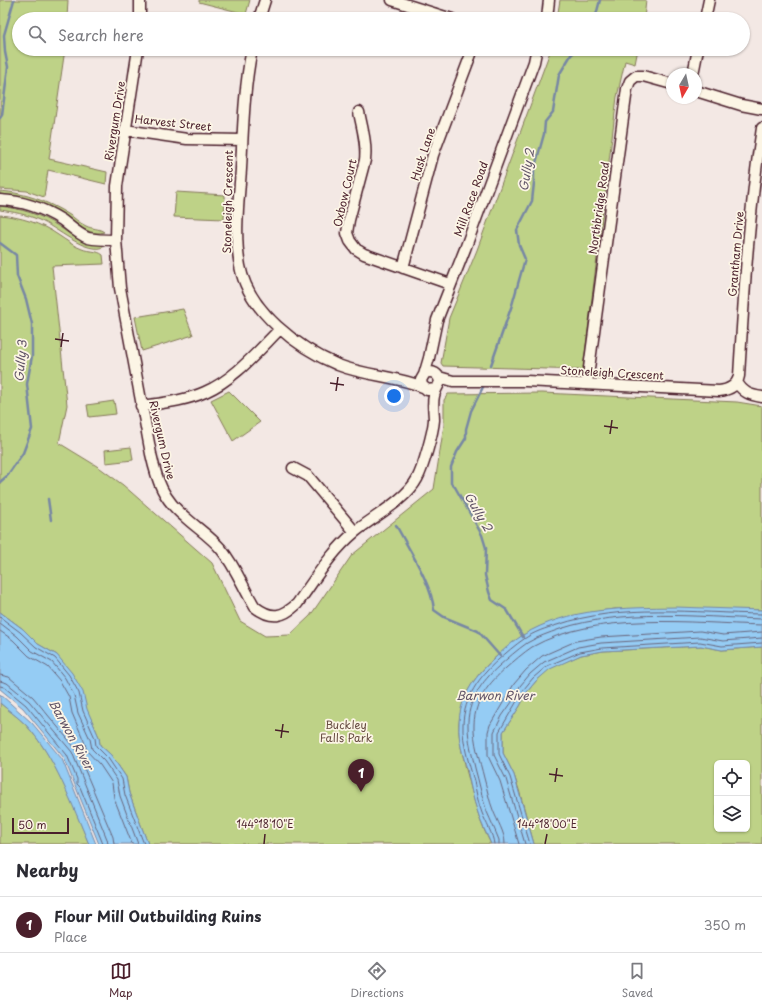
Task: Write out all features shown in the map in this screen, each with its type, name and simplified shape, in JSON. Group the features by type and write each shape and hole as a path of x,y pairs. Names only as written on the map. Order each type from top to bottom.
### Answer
{"street":[{"path":"140,0 140,12"},
{"path":"261,12 265,0"},
{"path":"394,0 431,12"},
{"path":"548,12 549,0"},
{"path":"706,12 709,0"},
{"name":"Rivergum Drive","path":"137,56 117,186 116,240 120,288 155,474 167,498 184,517 215,542 230,560 255,607 260,611 272,616 279,616 290,611 298,604 332,555 355,532 398,500 416,482 432,434 434,421 434,397 430,382"},
{"name":"Stoneleigh Crescent","path":"251,56 242,140 238,229 240,267 248,290 264,313 280,329 298,342 338,364 366,374 401,381 526,381 719,391 732,388 737,382"},
{"name":"Husk Lane","path":"403,268 433,155 470,56"},
{"name":"Mill Race Road","path":"430,382 429,358 438,320 535,56"},
{"path":"694,68 697,56"},
{"name":"Northbridge Road","path":"587,383 627,89 630,81 636,76 643,76 666,82"},
{"path":"702,93 741,105 762,109"},
{"name":"Oxbow Court","path":"359,112 365,139 366,156 349,220 347,232 350,241 356,249 364,254 450,284"},
{"name":"Grantham Drive","path":"737,382 739,376 745,277 759,171 762,128"},
{"name":"Harvest Street","path":"125,130 187,139 242,140"},
{"path":"0,200 24,203 43,209 75,231 87,237 116,240"},
{"path":"141,406 188,398 213,389 236,374 280,329"},
{"path":"737,382 748,394 762,397"},
{"path":"293,468 308,476 355,532"}],"green space":[{"path":"0,0 68,0 67,12 12,12 12,56 64,56 49,159 107,172 106,184 48,170 44,197 27,191 0,189"},
{"path":"199,0 250,0 247,12 238,12 199,2"},
{"path":"560,0 646,0 645,12 558,12"},
{"path":"548,56 637,56 635,64 625,61 617,97 583,370 443,366 441,363 449,318 477,250"},
{"path":"0,191 27,196 44,202 60,209 83,225 104,232 90,232 48,207 25,198 0,195"},
{"path":"176,192 225,195 224,219 174,217"},
{"path":"0,206 23,210 37,215 81,241 105,246 98,248 81,244 46,223 15,212 0,210"},
{"name":"Buckley Falls Park","path":"0,215 15,217 37,224 79,248 98,252 103,255 104,264 52,266 67,405 59,443 100,468 123,485 212,563 240,621 265,636 290,635 310,616 352,555 434,489 444,425 444,400 448,394 542,393 737,402 762,406 762,610 615,609 588,613 561,619 534,629 521,637 499,655 474,680 464,700 459,724 461,747 473,797 485,833 491,844 148,844 129,793 126,777 111,755 100,745 99,737 92,721 57,655 38,644 23,629 0,612"},
{"path":"183,309 193,335 142,351 135,317"},
{"path":"229,391 260,422 233,441 211,400"},
{"path":"114,401 116,414 89,417 87,405"},
{"path":"131,447 133,460 106,463 105,450"},
{"path":"701,646 722,650 762,647 762,844 534,844 514,775 503,753 503,732 520,706 527,692 536,681 550,668 581,655 603,651"},
{"path":"0,703 26,725 46,751 62,782 89,844 0,844"}],"water":[{"name":"Barwon River","path":"676,607 762,610 762,647 722,650 701,646 603,651 581,655 550,669 536,681 527,692 520,706 503,732 503,753 514,775 534,844 491,844 481,821 470,786 459,736 462,706 474,681 500,653 523,635 559,619 578,614 617,609"},
{"name":"Barwon River","path":"0,612 23,629 38,644 57,655 72,673 83,692 87,709 99,737 100,745 111,755 126,777 129,793 148,844 99,844 64,758 23,708 0,689"},
{"path":"0,694 32,723 62,759 96,844 89,844 69,797 46,751 26,725 0,703"}],"waterway":[{"name":"Gully 3","path":"0,118 2,115 8,67 4,35 14,0"},
{"name":"Gully 2","path":"597,12 600,0"},
{"name":"Gully 2","path":"491,365 512,305 525,259 519,245 517,230 532,201 534,170 544,134 545,122 553,112 559,75 570,56"},
{"name":"Gully 3","path":"0,243 16,255 17,276 26,299 32,324 32,356 27,384 32,429 23,453 7,476 0,482"},
{"name":"Gully 2","path":"485,383 471,411 466,429 466,438 457,452 451,467 451,483 455,487 482,535 486,548 485,575 492,600 507,610 523,637"},
{"path":"48,499 51,520"},
{"path":"396,525 413,555 429,589 434,610 444,617 478,631 500,656"}],"place":[{"name":"Flour Mill Outbuilding Ruins","path":"361,792"}]}
